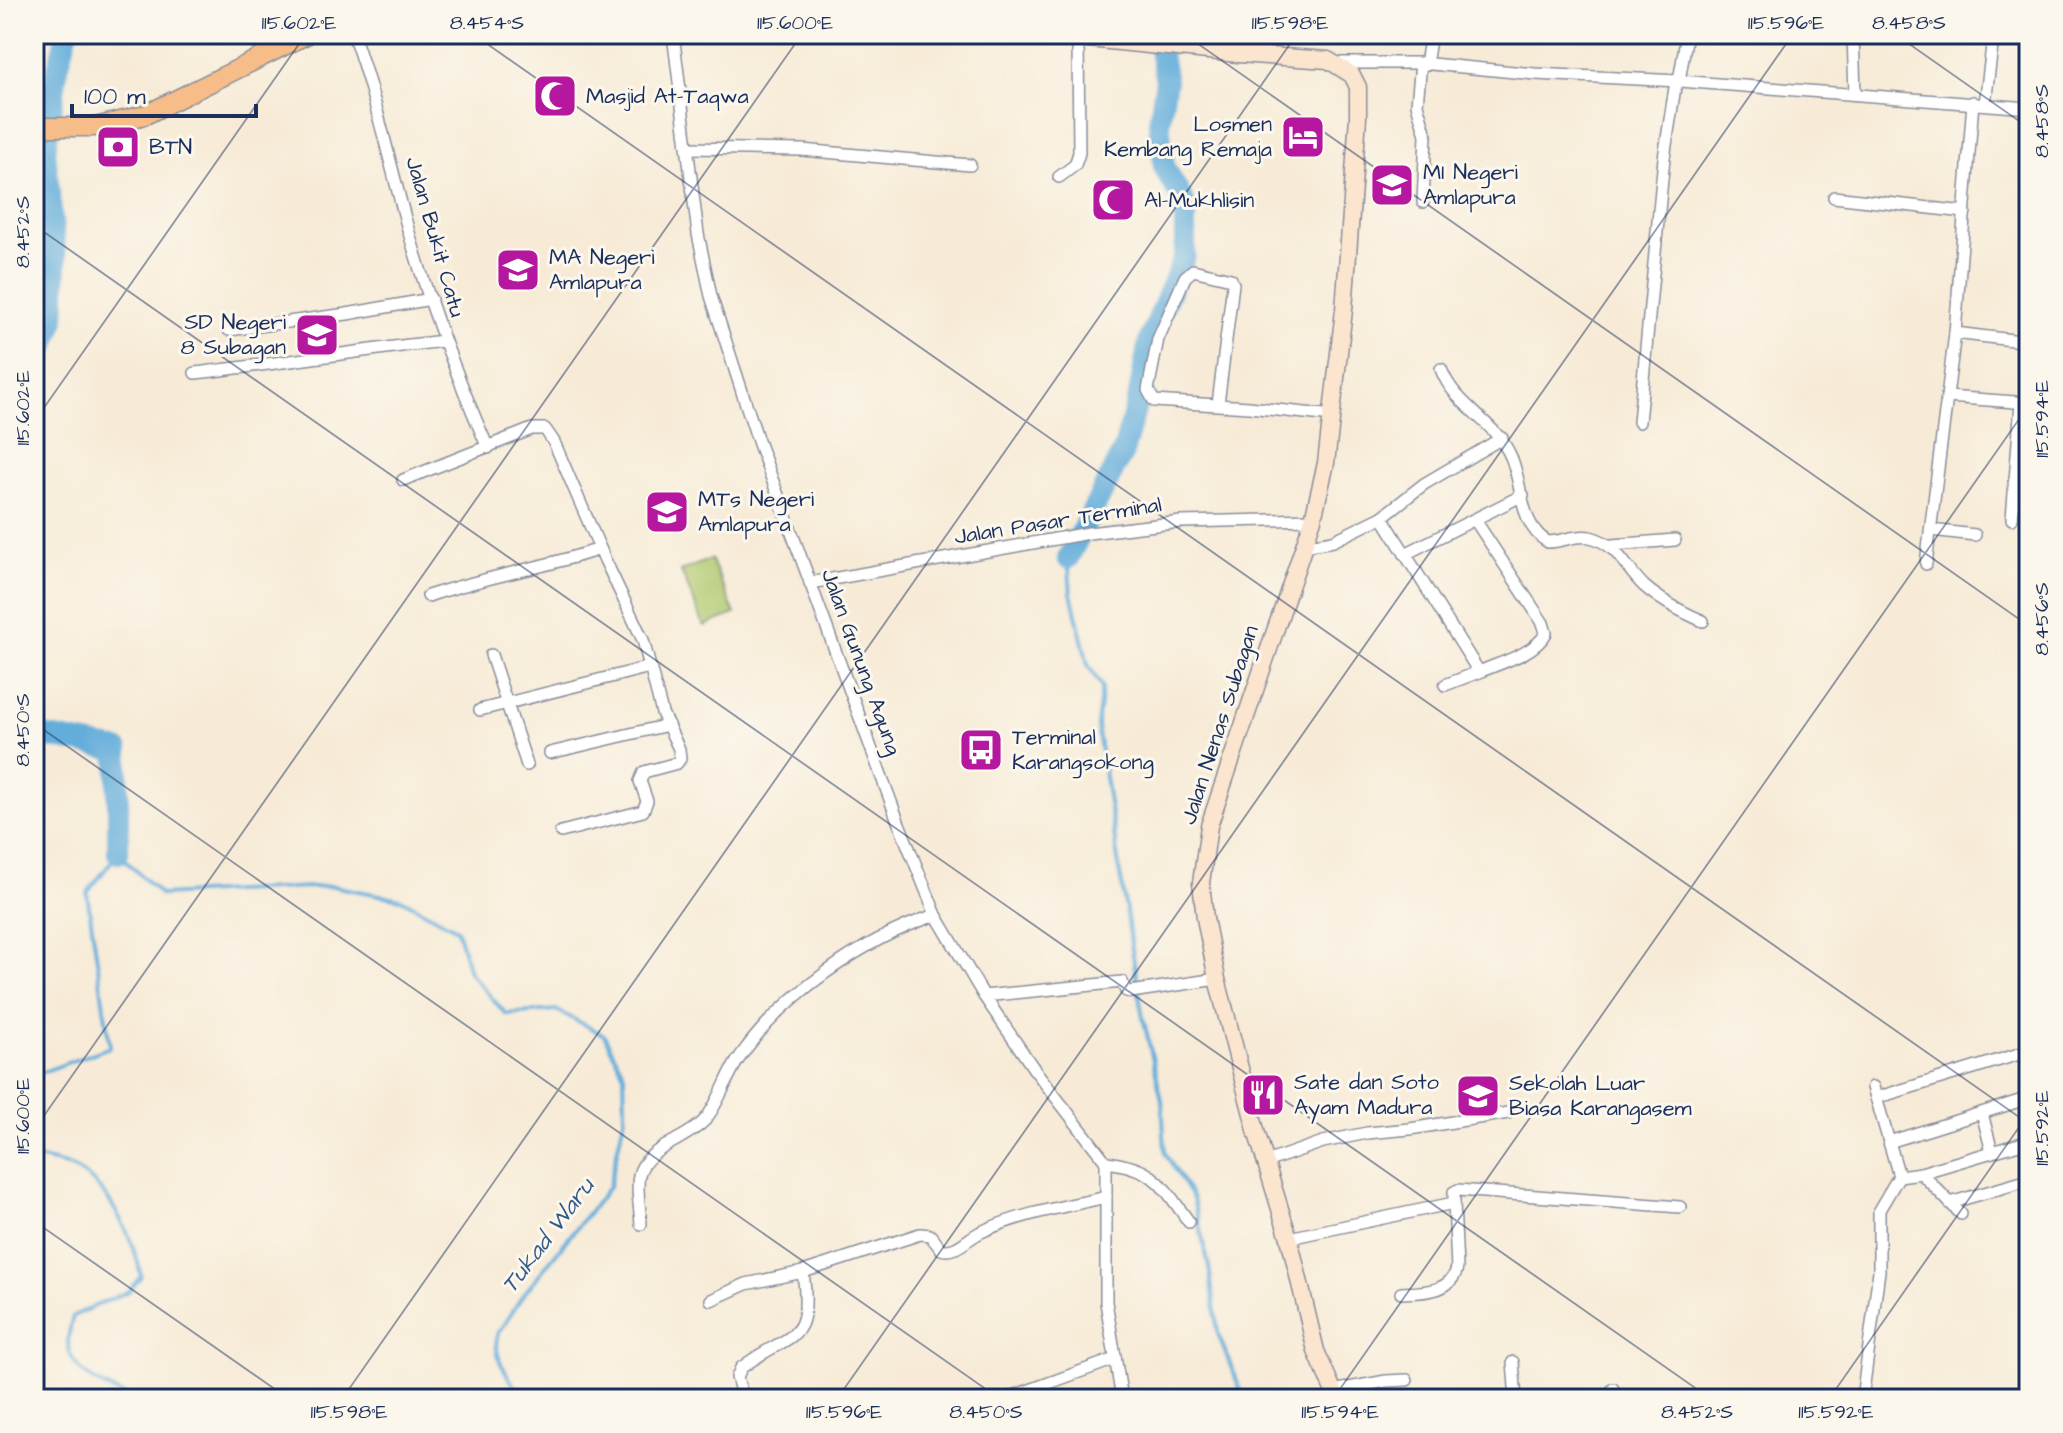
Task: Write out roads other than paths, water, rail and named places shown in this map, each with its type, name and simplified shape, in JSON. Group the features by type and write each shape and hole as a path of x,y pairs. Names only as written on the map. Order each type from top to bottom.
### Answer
{"highway":[{"path":"35,127 112,124 145,115 283,40 308,34"}],"main road":[{"path":"1039,34 1169,48 1315,58 1336,63"},
{"name":"Jalan Nenas Subagan","path":"1335,1395 1311,1333 1289,1238 1217,979 1202,895 1205,844 1313,519 1326,463 1344,310 1359,103 1358,87 1352,75 1336,63"}],"street":[{"name":"Jalan Bukit Catu","path":"353,34 375,101 408,228 444,341 488,448"},
{"name":"Jalan Gunung Agung","path":"673,34 698,234 711,296 758,441 898,821 936,915 984,996 1042,1080 1106,1162"},
{"path":"1238,54 1239,34"},
{"path":"1423,202 1426,135 1417,104 1431,34"},
{"path":"1639,422 1664,158 1687,34"},
{"path":"1853,34 1855,94"},
{"path":"1926,564 1955,333 1965,212 1979,103 1993,38"},
{"path":"1059,177 1075,165 1079,153 1078,39"},
{"path":"1336,63 1424,64 2029,106"},
{"path":"689,148 802,150 970,165"},
{"path":"1834,197 1965,212"},
{"path":"1218,404 1233,284 1224,275 1193,270 1185,277 1158,339 1148,390 1154,401 1333,416"},
{"path":"229,330 431,299"},
{"path":"1955,333 2029,338"},
{"path":"195,373 444,341"},
{"path":"1441,369 1454,393 1502,438 1511,457 1532,528 1542,538 1552,542 1577,536 1588,537 1612,545 1675,540"},
{"path":"1947,397 2025,403 2012,519"},
{"path":"403,480 532,429 545,429 554,442 643,640 662,713 679,749 680,759 677,763 644,772 640,781 647,805 643,811 561,832"},
{"path":"1303,546 1333,541 1382,517 1424,484 1502,438"},
{"path":"1405,554 1523,495"},
{"path":"1382,517 1479,672"},
{"name":"Jalan Pasar Terminal","path":"810,583 1073,535 1181,522 1313,519"},
{"path":"1445,685 1526,651 1541,642 1546,633 1543,623 1475,520"},
{"path":"1931,530 1975,535"},
{"path":"1612,545 1629,571 1645,586 1667,603 1703,621"},
{"path":"428,596 462,584 600,549"},
{"path":"491,655 527,765"},
{"path":"480,710 650,667"},
{"path":"550,753 668,725"},
{"path":"641,1224 638,1190 643,1165 650,1155 674,1143 705,1120 738,1059 763,1026 865,946 895,929 936,915"},
{"path":"984,996 1122,982 1126,991 1131,992 1217,979"},
{"path":"1862,1399 1879,1271 1879,1210 1899,1176 1874,1092 2029,1051"},
{"path":"1889,1142 2029,1098"},
{"path":"1266,1162 1323,1142 1367,1133 1508,1113"},
{"path":"1982,1113 1992,1152"},
{"path":"1899,1176 1921,1173 2029,1141"},
{"path":"1120,1398 1106,1302 1106,1162 1133,1167 1153,1176 1189,1222"},
{"path":"1921,1173 1961,1214"},
{"path":"1950,1203 2029,1180"},
{"path":"1401,1293 1430,1291 1455,1278 1454,1194 1458,1190 1680,1207"},
{"path":"711,1300 746,1284 803,1272 920,1234 930,1235 941,1249 949,1250 978,1233 1019,1218 1106,1197"},
{"path":"1289,1238 1454,1203"},
{"path":"743,1399 737,1377 741,1368 792,1336 805,1321 807,1302 803,1272"},
{"path":"1005,1399 1115,1359"},
{"path":"1513,1362 1516,1399"},
{"path":"1335,1395 1376,1382 1407,1380"}],"waterway":[{"path":"34,373 54,322 56,262 45,152 57,71 67,34"},
{"path":"1068,558 1123,452 1139,395 1149,341 1185,255 1185,204 1164,167 1159,123 1166,81 1157,34"},
{"path":"1068,558 1071,593 1088,665 1102,687 1097,726 1142,1013 1162,1100 1165,1153 1193,1199 1209,1266 1218,1334 1244,1399"},
{"path":"34,734 118,750 118,853"},
{"name":"Tukad Waru","path":"34,1079 40,1073 110,1047 87,893 118,853 161,895 332,886 401,899 457,929 469,972 506,1014 556,1010 604,1035 624,1074 625,1116 609,1187 523,1295 498,1333 496,1345 500,1362 522,1399"},
{"path":"34,1157 71,1167 93,1182 112,1205 128,1234 141,1276 129,1291 73,1316 68,1342 70,1353 83,1372 113,1391 134,1399"}],"place":[{"name":"Masjid At-Taqwa","path":"555,96"},
{"name":"Losmen Kembang Remaja","path":"1303,137"},
{"name":"BTN","path":"118,147"},
{"name":"MI Negeri Amlapura","path":"1392,185"},
{"name":"Al-Mukhlisin","path":"1113,200"},
{"name":"MA Negeri Amlapura","path":"518,270"},
{"name":"SD Negeri 8 Subagan","path":"317,335"},
{"name":"MTs Negeri Amlapura","path":"667,512"},
{"name":"Terminal Karangsokong","path":"981,750"},
{"name":"Sate dan Soto Ayam Madura","path":"1263,1095"},
{"name":"Sekolah Luar Biasa Karangasem","path":"1478,1096"}]}
